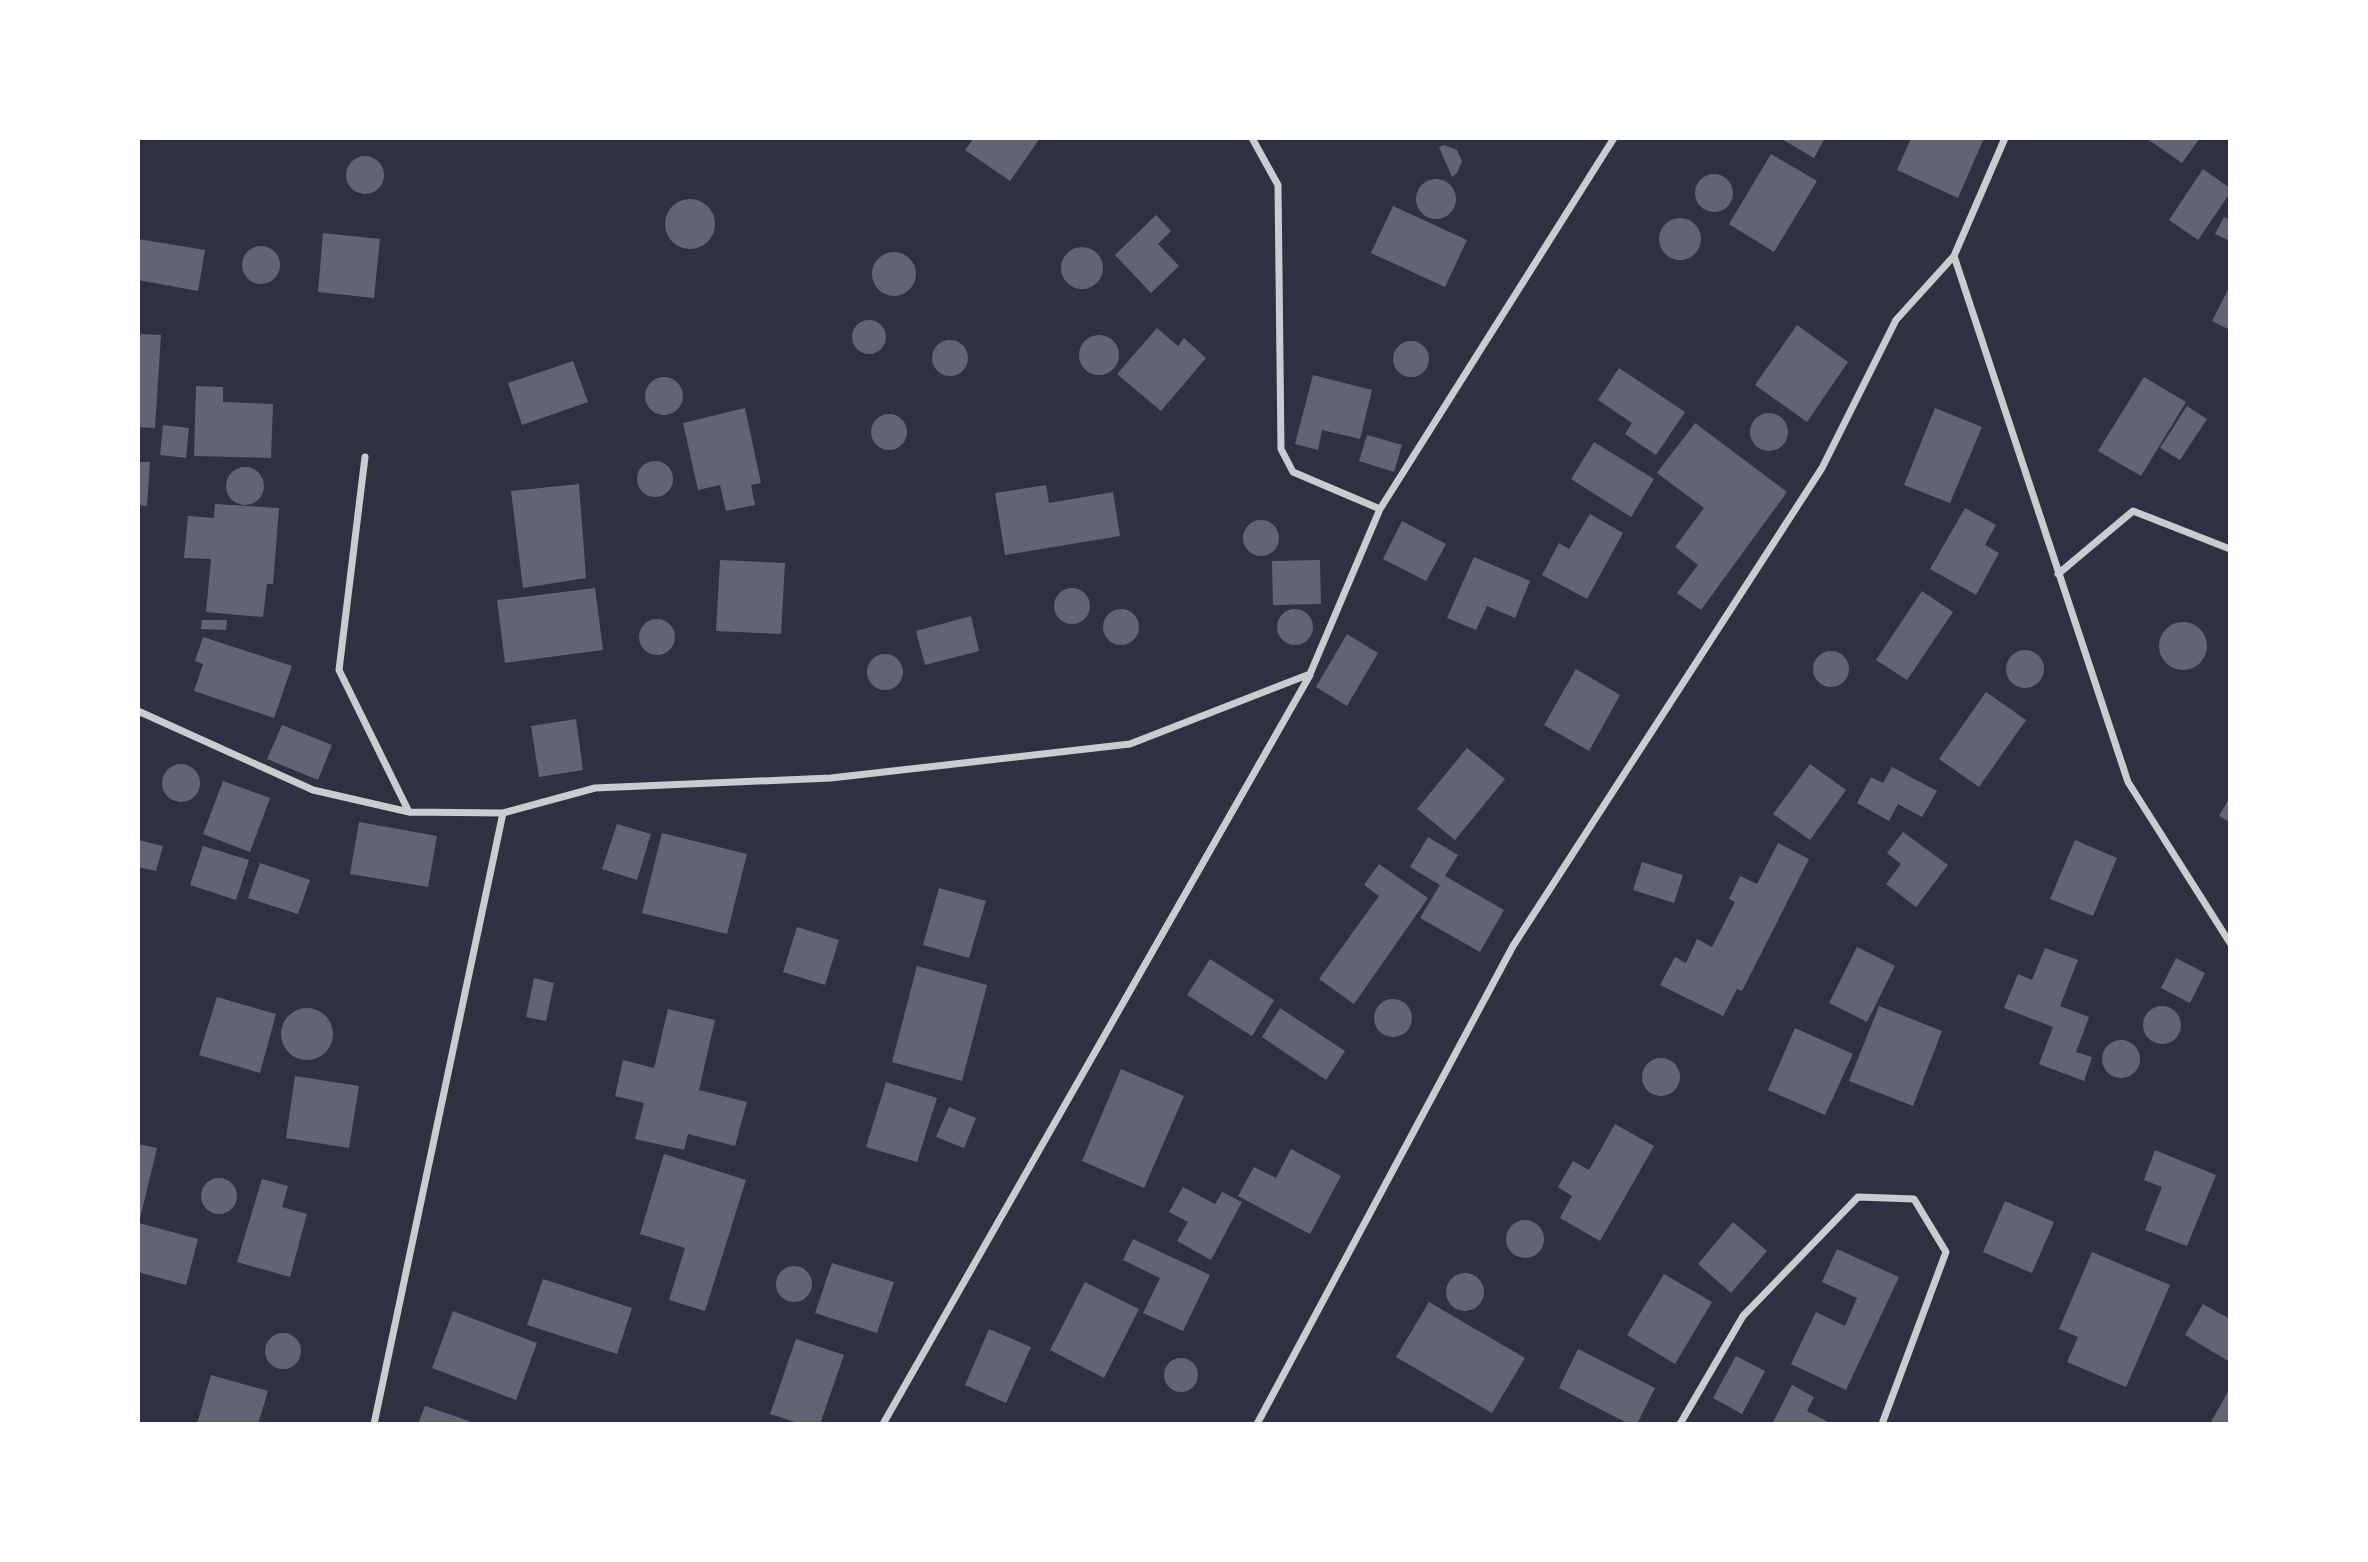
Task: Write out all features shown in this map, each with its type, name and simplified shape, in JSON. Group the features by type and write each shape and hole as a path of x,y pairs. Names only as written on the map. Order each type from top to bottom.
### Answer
{"street":[{"path":"1252,138 1278,185 1281,449 1293,472 1380,509"},
{"path":"883,1424 1310,674 1380,509 1614,138"},
{"path":"1258,1424 1513,946 1822,468 1896,320 1954,256 2005,138"},
{"path":"1954,256 2128,782 2230,943"},
{"path":"365,457 339,670 409,812"},
{"path":"2058,574 2133,511 2230,549"},
{"path":"138,711 313,790 409,812 503,813 595,788 831,778 1130,744 1310,674"},
{"path":"374,1424 503,813"},
{"path":"1680,1424 1743,1316 1858,1198 1914,1199 1946,1252 1882,1424"}],"building":[{"path":"974,138 1040,138 1010,181 965,150"},
{"path":"1780,138 1825,138 1814,158"},
{"path":"1911,138 1984,138 1958,198 1897,170"},
{"path":"2146,138 2200,138 2182,163"},
{"path":"1444,145 1457,150 1462,161 1457,173 1452,177 1439,147"},
{"path":"1771,154 1817,181 1774,252 1729,224"},
{"path":"365,156 378,162 384,175 378,188 365,194 352,188 346,175 352,162"},
{"path":"2203,169 2230,188 2230,193 2198,240 2169,220"},
{"path":"1714,174 1727,180 1733,193 1727,206 1714,212 1701,206 1695,193 1701,180"},
{"path":"1436,179 1444,180 1450,185 1455,191 1455,207 1450,213 1444,218 1436,219 1428,218 1422,213 1417,207 1416,199 1417,191 1422,185 1428,180"},
{"path":"690,199 708,206 715,224 708,242 690,249 672,242 665,224 672,206"},
{"path":"1393,206 1467,240 1445,287 1371,253"},
{"path":"1156,215 1171,231 1158,244 1179,266 1151,293 1115,255"},
{"path":"2224,217 2230,220 2230,241 2215,234"},
{"path":"1680,218 1695,224 1701,239 1695,254 1680,260 1665,254 1659,239 1665,224"},
{"path":"323,233 380,239 374,298 318,292"},
{"path":"138,239 205,250 198,291 138,280"},
{"path":"261,246 274,252 280,265 274,278 261,284 248,278 242,265 248,252"},
{"path":"1082,247 1097,253 1103,268 1097,283 1082,289 1067,283 1061,268 1067,253"},
{"path":"894,252 909,259 916,274 909,289 894,296 879,289 872,274 879,259"},
{"path":"2230,286 2230,330 2212,321"},
{"path":"869,320 881,325 886,337 881,349 869,354 857,349 852,337 857,325"},
{"path":"1797,325 1848,362 1807,422 1755,385"},
{"path":"1157,328 1178,346 1184,338 1206,358 1161,411 1117,374"},
{"path":"138,334 161,335 155,428 138,427"},
{"path":"1099,335 1107,336 1113,341 1118,347 1118,363 1113,369 1107,374 1099,375 1091,374 1085,369 1080,363 1079,355 1080,347 1085,341 1091,336"},
{"path":"950,340 963,345 968,358 963,371 950,376 937,371 932,358 937,345"},
{"path":"1411,341 1424,346 1429,359 1424,372 1411,377 1398,372 1393,359 1398,346"},
{"path":"573,361 588,402 522,425 508,383"},
{"path":"1619,368 1685,412 1656,455 1625,434 1632,423 1598,400"},
{"path":"1313,375 1372,390 1360,439 1322,430 1318,450 1295,444"},
{"path":"664,377 677,383 683,396 677,409 664,415 651,409 645,396 651,383"},
{"path":"2144,377 2186,402 2141,476 2098,451"},
{"path":"196,386 223,387 223,402 273,404 271,458 194,456"},
{"path":"2187,406 2207,419 2180,460 2160,448"},
{"path":"745,408 761,483 751,485 755,505 726,511 720,485 698,490 683,423"},
{"path":"1935,408 1982,427 1950,503 1904,485"},
{"path":"1769,413 1782,419 1788,432 1782,445 1769,451 1756,445 1750,432 1756,419"},
{"path":"889,414 902,419 907,432 902,445 889,450 876,445 871,432 876,419"},
{"path":"1695,423 1787,492 1701,610 1677,593 1698,565 1675,547 1704,508 1657,473"},
{"path":"163,425 189,428 186,458 160,455"},
{"path":"1367,435 1402,445 1394,472 1359,461"},
{"path":"1594,442 1654,479 1631,517 1571,479"},
{"path":"655,461 668,466 673,479 668,492 655,497 642,492 637,479 642,466"},
{"path":"138,462 150,462 147,506 138,505"},
{"path":"245,467 258,473 264,486 258,499 245,505 232,499 226,486 232,473"},
{"path":"579,484 586,578 523,588 511,491"},
{"path":"1046,485 1049,503 1113,492 1120,536 1005,555 995,493"},
{"path":"215,504 279,508 273,584 267,584 263,617 206,612 211,559 184,558 188,516 214,518"},
{"path":"1965,508 1996,525 1985,545 1999,553 1976,595 1930,569"},
{"path":"1590,514 1623,533 1587,599 1542,575 1559,543 1569,549"},
{"path":"1261,520 1274,525 1279,538 1274,551 1261,556 1248,551 1243,538 1248,525"},
{"path":"1402,521 1446,544 1426,581 1383,559"},
{"path":"1474,557 1530,581 1515,618 1487,606 1476,630 1447,618"},
{"path":"720,560 785,563 781,634 716,631"},
{"path":"1320,560 1321,604 1273,605 1272,561"},
{"path":"595,588 603,650 505,663 497,600"},
{"path":"1072,588 1085,593 1090,606 1085,619 1072,624 1059,619 1054,606 1059,593"},
{"path":"1922,591 1953,612 1907,680 1876,660"},
{"path":"1121,609 1134,614 1139,627 1134,640 1121,645 1108,640 1103,627 1108,614"},
{"path":"1295,609 1308,614 1313,627 1308,640 1295,645 1282,640 1277,627 1282,614"},
{"path":"971,616 979,651 925,665 916,631"},
{"path":"657,619 670,624 675,637 670,650 657,655 644,650 639,637 644,624"},
{"path":"202,620 227,620 226,630 201,629"},
{"path":"2183,622 2200,629 2207,646 2200,663 2183,670 2166,663 2159,646 2166,629"},
{"path":"1347,634 1378,653 1347,706 1316,687"},
{"path":"203,637 292,666 274,718 194,691 203,664 195,661"},
{"path":"2025,650 2038,656 2044,669 2038,682 2025,688 2012,682 2006,669 2012,656"},
{"path":"1831,651 1844,656 1849,669 1844,682 1831,687 1818,682 1813,669 1818,656"},
{"path":"885,654 898,659 903,672 898,685 885,690 872,685 867,672 872,659"},
{"path":"1576,669 1620,695 1589,751 1544,725"},
{"path":"1986,692 2026,720 1979,787 1939,759"},
{"path":"576,719 583,770 539,777 531,726"},
{"path":"282,725 332,745 318,780 267,759"},
{"path":"1467,748 1505,779 1455,840 1417,809"},
{"path":"181,764 194,770 200,783 194,796 181,802 168,796 162,783 168,770"},
{"path":"1810,764 1846,790 1810,840 1773,814"},
{"path":"1892,767 1937,791 1922,817 1898,804 1889,821 1857,803 1871,777 1883,783"},
{"path":"223,781 270,798 250,852 203,834"},
{"path":"2230,797 2230,822 2219,816"},
{"path":"359,822 437,836 428,887 350,874"},
{"path":"617,824 651,834 637,880 602,869"},
{"path":"1903,832 1948,865 1916,907 1886,884 1901,864 1887,853"},
{"path":"662,833 747,854 727,934 642,913"},
{"path":"1428,837 1458,855 1445,876 1504,910 1480,952 1420,918 1440,885 1410,867"},
{"path":"138,840 163,846 156,871 138,867"},
{"path":"2075,840 2117,858 2093,916 2050,899"},
{"path":"1778,843 1809,859 1742,991 1737,989 1723,1016 1660,985 1675,957 1686,963 1697,939 1712,947 1735,902 1729,899 1740,876 1757,884"},
{"path":"203,846 249,860 236,900 190,885"},
{"path":"1642,862 1683,875 1674,903 1633,890"},
{"path":"260,863 310,880 298,914 248,898"},
{"path":"1379,864 1428,898 1354,1004 1319,979 1379,896 1364,885"},
{"path":"939,888 986,901 969,958 923,945"},
{"path":"797,927 839,940 825,985 783,972"},
{"path":"1857,947 1895,966 1867,1022 1829,1003"},
{"path":"2045,948 2078,960 2060,1006 2089,1017 2076,1052 2092,1057 2084,1081 2039,1064 2053,1027 2004,1008 2018,974 2032,980"},
{"path":"2176,958 2205,973 2190,1003 2161,988"},
{"path":"1210,959 1274,1000 1252,1036 1187,995"},
{"path":"917,966 987,985 962,1081 892,1062"},
{"path":"534,978 554,983 546,1021 526,1017"},
{"path":"217,997 276,1014 260,1073 199,1055"},
{"path":"1393,999 1406,1005 1412,1018 1406,1031 1393,1037 1380,1031 1374,1018 1380,1005"},
{"path":"1879,1006 1942,1031 1913,1106 1849,1081"},
{"path":"2162,1006 2175,1012 2181,1025 2175,1038 2162,1044 2149,1038 2143,1025 2149,1012"},
{"path":"307,1008 326,1015 333,1034 326,1053 307,1060 288,1053 281,1034 288,1015"},
{"path":"1280,1008 1345,1051 1326,1080 1262,1037"},
{"path":"668,1009 715,1020 699,1090 747,1102 735,1146 688,1134 684,1150 635,1139 644,1103 615,1096 623,1060 654,1068"},
{"path":"1795,1028 1853,1054 1825,1115 1768,1090"},
{"path":"2121,1040 2134,1046 2140,1059 2134,1072 2121,1078 2108,1072 2102,1059 2108,1046"},
{"path":"1661,1058 1674,1064 1680,1077 1674,1090 1661,1096 1648,1090 1642,1077 1648,1064"},
{"path":"1121,1069 1184,1096 1144,1188 1082,1161"},
{"path":"295,1076 359,1086 349,1148 286,1138"},
{"path":"886,1082 937,1098 917,1162 866,1147"},
{"path":"949,1107 976,1118 964,1148 936,1137"},
{"path":"1615,1124 1654,1146 1600,1241 1560,1218 1572,1196 1558,1187 1573,1161 1589,1170"},
{"path":"138,1144 157,1148 139,1223 198,1239 186,1285 138,1272"},
{"path":"1291,1149 1341,1176 1310,1234 1238,1196 1254,1167 1276,1178"},
{"path":"2155,1150 2216,1175 2187,1246 2145,1230 2162,1187 2144,1180"},
{"path":"664,1154 746,1180 705,1311 669,1300 685,1248 640,1234"},
{"path":"219,1178 232,1183 237,1196 232,1209 219,1214 206,1209 201,1196 206,1183"},
{"path":"262,1179 288,1186 282,1207 307,1214 290,1277 237,1262"},
{"path":"1183,1187 1215,1204 1222,1192 1242,1202 1211,1260 1177,1241 1188,1222 1169,1212"},
{"path":"2005,1201 2054,1222 2032,1273 1983,1252"},
{"path":"1525,1220 1538,1226 1544,1239 1538,1252 1525,1258 1512,1252 1506,1239 1512,1226"},
{"path":"1733,1222 1767,1251 1731,1293 1698,1264"},
{"path":"1133,1239 1210,1275 1183,1331 1143,1313 1160,1278 1123,1260"},
{"path":"1837,1249 1899,1277 1846,1390 1791,1364 1816,1312 1845,1326 1857,1298 1822,1282"},
{"path":"2092,1252 2170,1285 2126,1387 2067,1362 2078,1337 2059,1329"},
{"path":"832,1263 894,1282 877,1333 815,1313"},
{"path":"794,1266 807,1271 812,1284 807,1297 794,1302 781,1297 776,1284 781,1271"},
{"path":"1465,1273 1478,1279 1484,1292 1478,1305 1465,1311 1452,1305 1446,1292 1452,1279"},
{"path":"1664,1274 1712,1302 1675,1364 1627,1335"},
{"path":"543,1279 632,1308 617,1354 527,1325"},
{"path":"1085,1282 1139,1309 1104,1378 1050,1350"},
{"path":"1429,1302 1525,1358 1492,1413 1396,1357"},
{"path":"2203,1304 2230,1319 2228,1361 2185,1335"},
{"path":"453,1311 537,1343 516,1400 432,1368"},
{"path":"989,1329 1031,1347 1006,1403 965,1385"},
{"path":"283,1333 296,1338 301,1351 296,1364 283,1369 270,1364 265,1351 270,1338"},
{"path":"796,1339 844,1355 820,1424 801,1424 770,1414"},
{"path":"1578,1349 1655,1388 1637,1424 1629,1424 1559,1388"},
{"path":"1736,1356 1765,1371 1742,1414 1713,1398"},
{"path":"1181,1358 1193,1363 1198,1375 1193,1387 1181,1392 1169,1387 1164,1375 1169,1363"},
{"path":"211,1375 268,1391 258,1424 197,1424"},
{"path":"1792,1385 1814,1397 1807,1411 1832,1424 1772,1424"},
{"path":"2230,1388 2230,1424 2210,1424"},
{"path":"425,1406 469,1421 468,1424 418,1424"}]}
